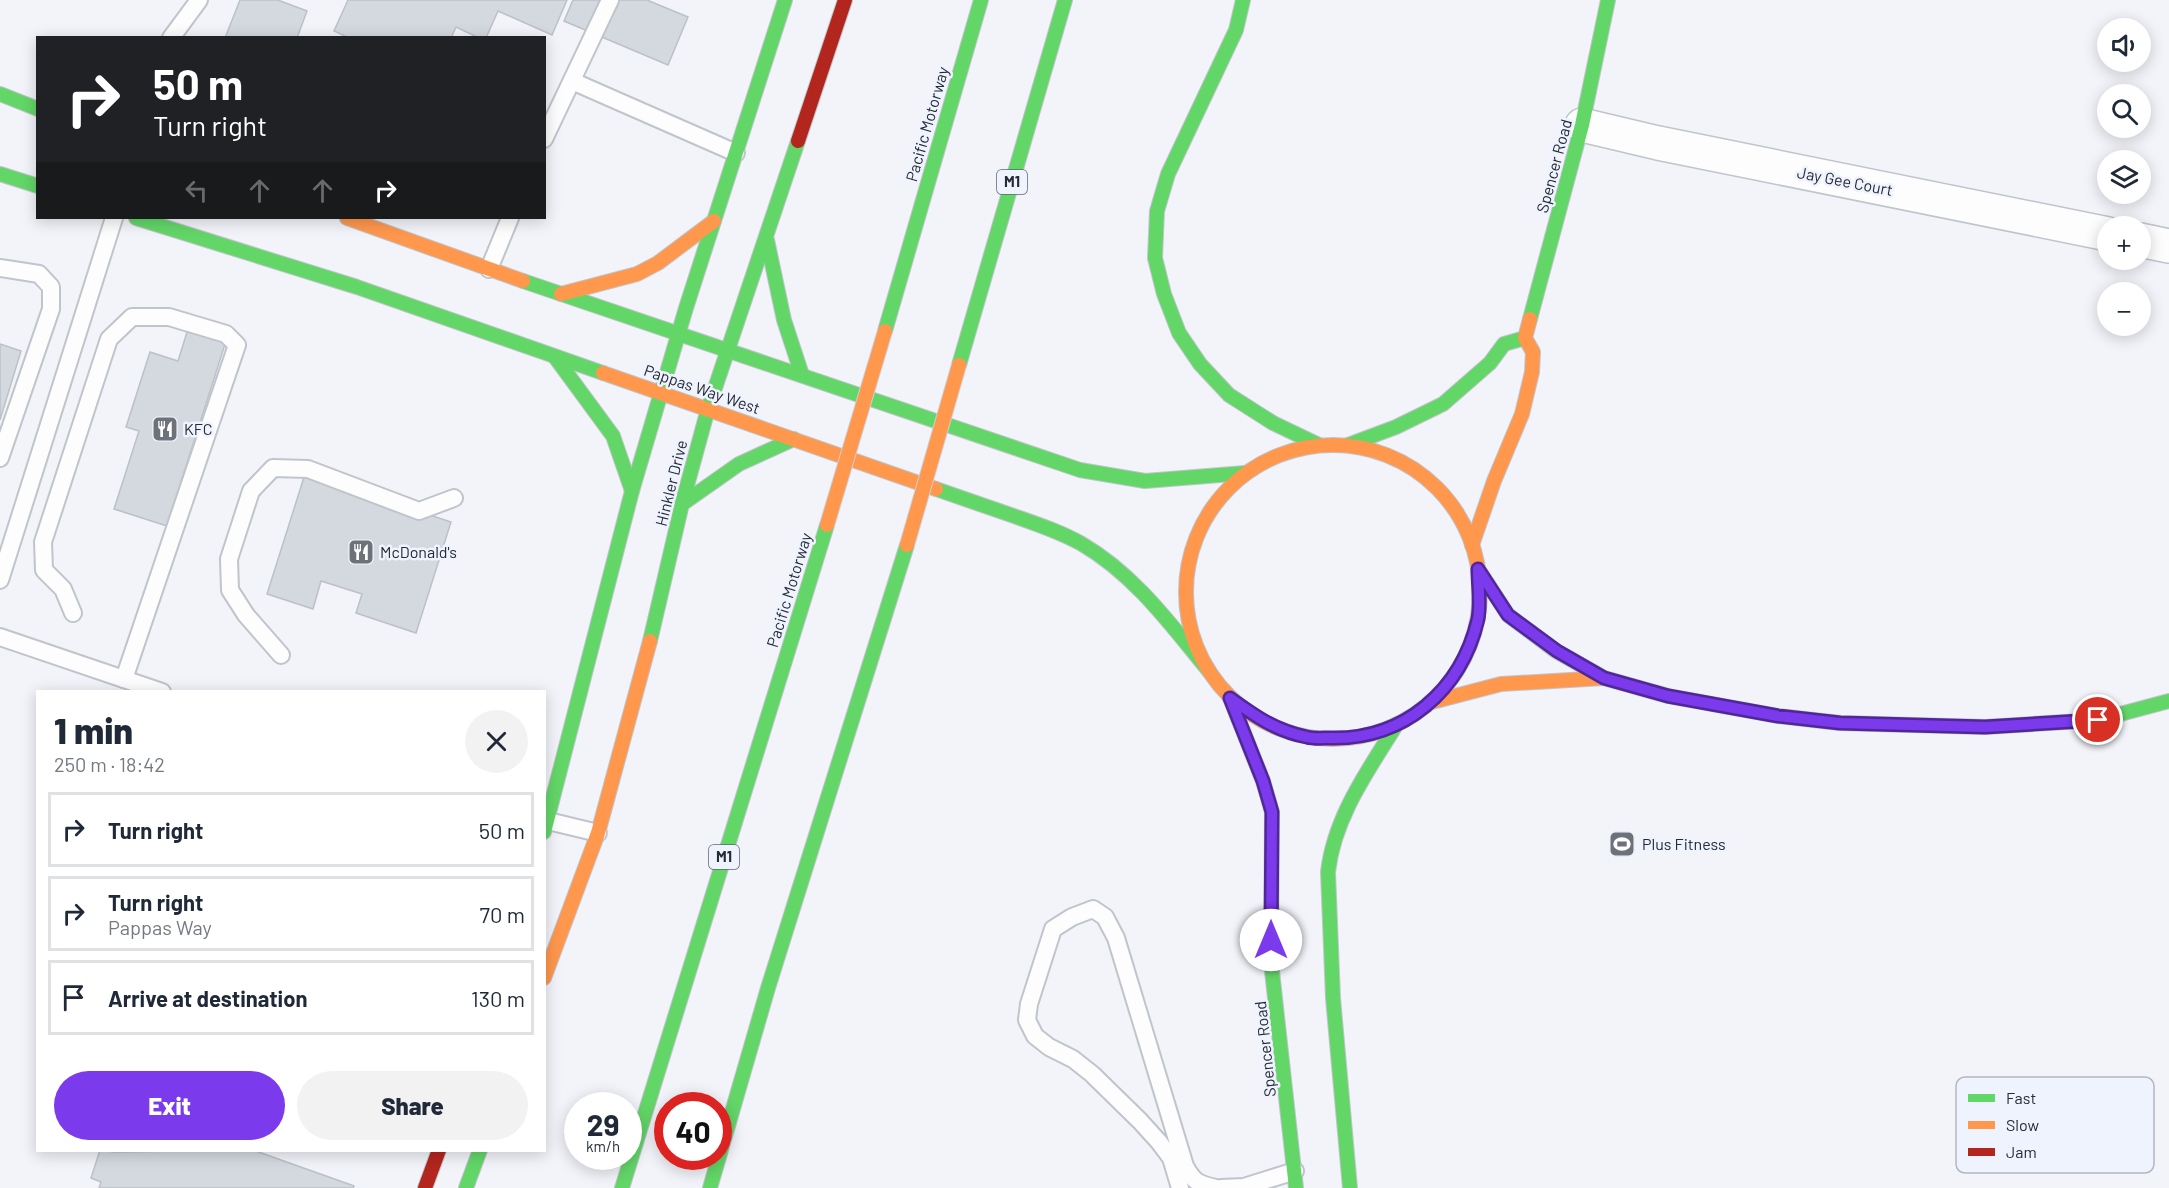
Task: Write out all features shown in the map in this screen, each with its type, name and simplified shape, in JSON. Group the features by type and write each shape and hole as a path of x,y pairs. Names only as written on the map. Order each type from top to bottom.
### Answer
{"main road":[{"name":"Hinkler Drive","path":"546,825 632,492 678,332 785,0"},
{"name":"Hinkler Drive","path":"546,973 598,833 642,675 682,504 708,409 845,0"},
{"name":"Pacific Motorway","path":"622,1188 827,525 981,0"},
{"name":"M1","path":"710,1188 768,988 907,545 1065,0"},
{"path":"1243,0 1236,30 1168,174 1157,211 1155,258 1164,294 1179,333 1200,364 1229,395 1273,423 1319,445"},
{"name":"Spencer Road","path":"1472,545 1494,481 1522,414 1532,372 1533,352 1525,338 1582,125 1608,0"},
{"path":"0,94 36,108"},
{"path":"0,174 36,185"},
{"name":"Pappas Way West","path":"139,219 357,287 1048,528 1082,544 1120,571 1162,614 1209,671"},
{"path":"349,219 629,318 678,332 1080,470 1145,481 1245,473"},
{"path":"561,294 637,274 658,263 714,221"},
{"path":"766,236 783,320 802,375"},
{"path":"1348,445 1396,427 1443,404 1490,363 1504,344 1525,338"},
{"path":"555,357 613,436 632,492"},
{"path":"682,504 739,464 794,439"},
{"path":"1319,445 1348,445 1389,456 1425,477 1453,508 1472,545 1478,569 1478,618 1462,664 1432,702 1414,716 1395,727 1352,739 1308,738 1266,724 1230,698 1209,671 1191,630 1185,586 1193,543 1214,504 1245,473 1280,454 1319,445"},
{"path":"1478,569 1508,615 1557,651 1604,678 1679,698 1778,716 1840,723 1985,727 2098,720 2169,701"},
{"path":"1432,702 1501,684 1604,678"},
{"name":"Spencer Road","path":"1230,698 1263,781 1272,812 1271,962 1296,1188"},
{"path":"1350,1188 1332,1001 1328,884 1331,853 1343,818 1356,792 1395,727"},
{"path":"426,1188 438,1152"},
{"path":"466,1188 479,1152"}],"street":[{"name":"Jay Gee Court","path":"1582,125 1658,143 2097,232"},
{"path":"2151,242 2169,246"}],"lane":[{"path":"172,36 199,0"},
{"path":"546,135 609,0"},
{"path":"572,81 736,153"},
{"path":"0,580 114,219"},
{"path":"489,269 510,219"},
{"path":"0,268 39,274 51,287 51,309 0,458"},
{"path":"73,613 63,589 44,570 43,542 109,339 132,317 169,317 226,334 237,345 124,679"},
{"path":"281,655 246,615 230,590 229,559 251,491 273,468 308,469 420,511 454,498"},
{"path":"0,637 156,690"},
{"path":"546,825 598,833"},
{"path":"1180,1188 1171,1158 1159,1142 1092,1074 1073,1059 1049,1047 1035,1036 1027,1020 1029,1005 1053,928 1072,917 1094,909 1105,917 1119,950 1190,1176 1198,1184 1219,1188 1244,1187 1295,1171"}],"building":[{"path":"240,0 278,0 307,11 298,36 226,36"},
{"path":"348,0 567,0 552,35 498,11 487,36 475,36 456,27 452,36 345,36 334,31"},
{"path":"573,0 647,0 688,17 668,65 564,21"},
{"name":"KFC","path":"188,329 226,341 167,526 114,509 139,431 126,427 150,352 178,361"},
{"path":"0,344 21,351 0,420"},
{"name":"McDonald's","path":"305,474 451,522 416,633 356,613 362,594 321,581 313,609 267,594"},
{"path":"99,1152 259,1152 354,1186 353,1188 99,1188 101,1182 91,1178"}],"traffic: fast":[{"path":"546,824 632,491 686,308 785,0"},
{"path":"885,331 981,0"},
{"path":"959,365 1065,0"},
{"path":"1243,0 1236,30 1168,174 1157,211 1155,258 1164,294 1179,333 1200,364 1229,395 1273,423 1319,445"},
{"path":"1530,319 1582,125 1608,0"},
{"path":"0,94 36,108"},
{"path":"650,641 682,504 708,409 798,141"},
{"path":"0,174 36,185"},
{"path":"139,219 357,287 603,373"},
{"path":"767,240 784,320 802,375"},
{"path":"523,281 1080,470 1145,481 1245,473"},
{"path":"1348,445 1396,427 1443,404 1490,363 1504,344 1525,338"},
{"path":"555,357 613,436 632,491"},
{"path":"682,504 739,464 794,439"},
{"path":"936,489 1057,532 1101,556 1119,570 1151,602 1209,671"},
{"path":"622,1188 827,525"},
{"path":"710,1188 768,988 907,545"},
{"path":"1478,569 1508,615 1556,651 1604,678 1668,696 1778,716 1840,723 1985,727 2098,720 2169,701"},
{"path":"1230,698 1263,781 1272,812 1271,962 1296,1188"},
{"path":"1350,1188 1333,998 1328,872 1331,852 1344,814 1363,778 1395,727"},
{"path":"466,1188 479,1152"}],"traffic: slow":[{"path":"350,219 523,281"},
{"path":"561,294 637,274 658,263 714,221"},
{"path":"1472,545 1494,481 1522,414 1532,372 1533,352 1525,338 1530,319"},
{"path":"827,525 885,331"},
{"path":"907,545 959,365"},
{"path":"603,373 936,489"},
{"path":"1333,445 1362,448 1389,456 1414,470 1437,488 1455,511 1469,536 1477,563 1480,592 1477,621 1469,648 1455,673 1437,696 1414,714 1389,728 1362,736 1333,739 1304,736 1277,728 1252,714 1229,696 1211,673 1197,648 1189,621 1186,592 1189,563 1197,536 1211,511 1229,488 1252,470 1277,456 1304,448 1333,445"},
{"path":"546,973 598,833 650,641"},
{"path":"1432,702 1501,684 1604,678"}],"traffic: jam":[{"path":"798,141 845,0"},
{"path":"425,1188 438,1152"}],"place":[{"name":"KFC","path":"165,429"},
{"name":"McDonald's","path":"361,552"},
{"name":"Plus Fitness","path":"1622,844"}],"route":[{"path":"1271,940 1272,812 1263,781 1230,698 1266,724 1308,738 1352,739 1395,727 1432,702 1462,664 1478,618 1478,569 1508,615 1557,651 1604,678 1668,696 1778,716 1840,723 1985,727 2098,720"}]}
